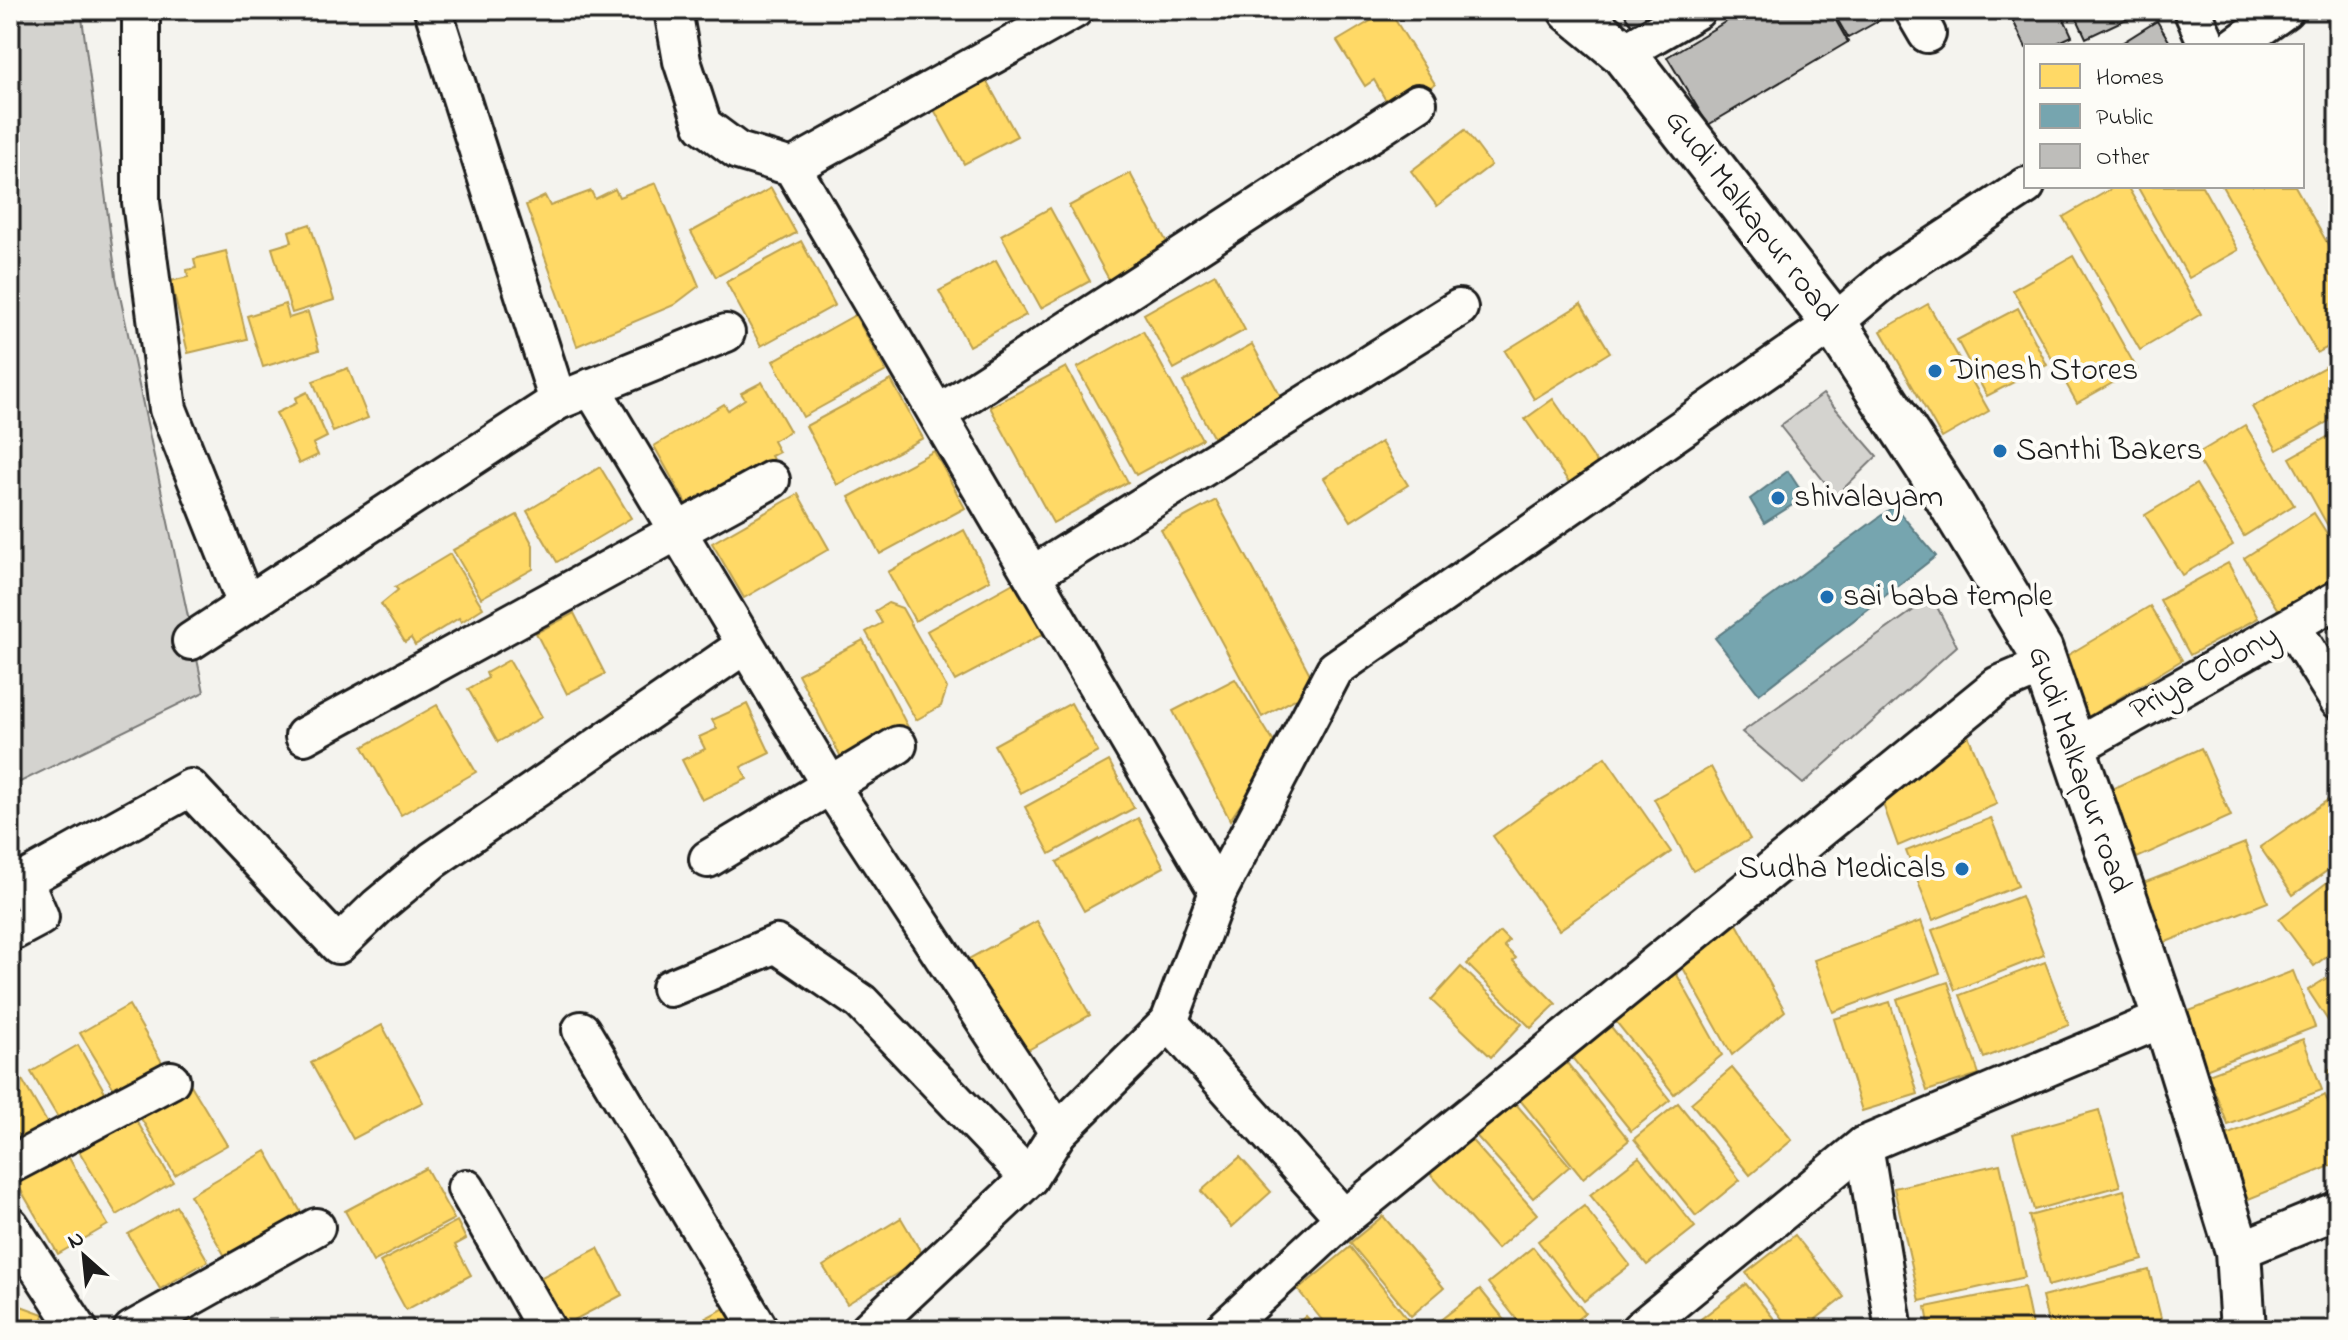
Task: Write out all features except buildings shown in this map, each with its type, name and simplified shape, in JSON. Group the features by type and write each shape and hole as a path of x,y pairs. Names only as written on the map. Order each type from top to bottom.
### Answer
{"street":[{"path":"141,10 141,202 168,409 246,604"},
{"path":"433,10 558,401"},
{"path":"673,10 682,61 703,125 738,151 792,167 1218,892"},
{"path":"792,167 1074,10"},
{"name":"Gudi Malkapur road","path":"1571,10 1623,53 1834,323 1946,495 2040,650 2165,1018 2238,1251 2243,1330"},
{"path":"1623,53 1697,10"},
{"path":"2192,10 2207,44"},
{"path":"2238,44 2285,10"},
{"path":"938,414 1418,103"},
{"path":"868,1330 1029,1178 1058,1132 1169,1022 1218,892 1335,669 1834,323 1892,274 2024,187"},
{"path":"1032,575 1459,308"},
{"path":"191,641 558,401 726,333"},
{"path":"591,387 830,785 1058,1132"},
{"path":"304,736 771,480"},
{"name":"Priya Colony","path":"2072,749 2338,599"},
{"path":"2292,626 2338,700"},
{"path":"10,933 40,917 24,880 190,788 338,945 433,860 745,645"},
{"path":"1223,1330 1344,1218 1998,685 2045,665"},
{"path":"708,859 898,745"},
{"path":"670,988 776,944 861,1002 1029,1178"},
{"path":"1639,1330 1864,1145 2165,1018"},
{"path":"1169,1022 1344,1218"},
{"path":"581,1030 760,1330"},
{"path":"10,1165 171,1080"},
{"path":"1864,1145 1894,1330"},
{"path":"466,1188 547,1330"},
{"path":"2238,1251 2338,1210"},
{"path":"10,1225 79,1330"},
{"path":"132,1330 316,1227"},
{"path":"10,1258 58,1330"}],"shaded area":[{"path":"10,10 81,10 116,277 204,692 10,787"},
{"path":"1823,394 1877,456 1836,496 1780,426"},
{"path":"1932,597 1957,646 1803,784 1742,732"}],"place":[{"name":"Dinesh Stores","path":"1935,371"},
{"name":"Santhi Bakers","path":"2000,451"},
{"name":"shivalayam","path":"1778,498"},
{"name":"sai baba temple","path":"1827,597"},
{"name":"Sudha Medicals","path":"1962,869"}]}
